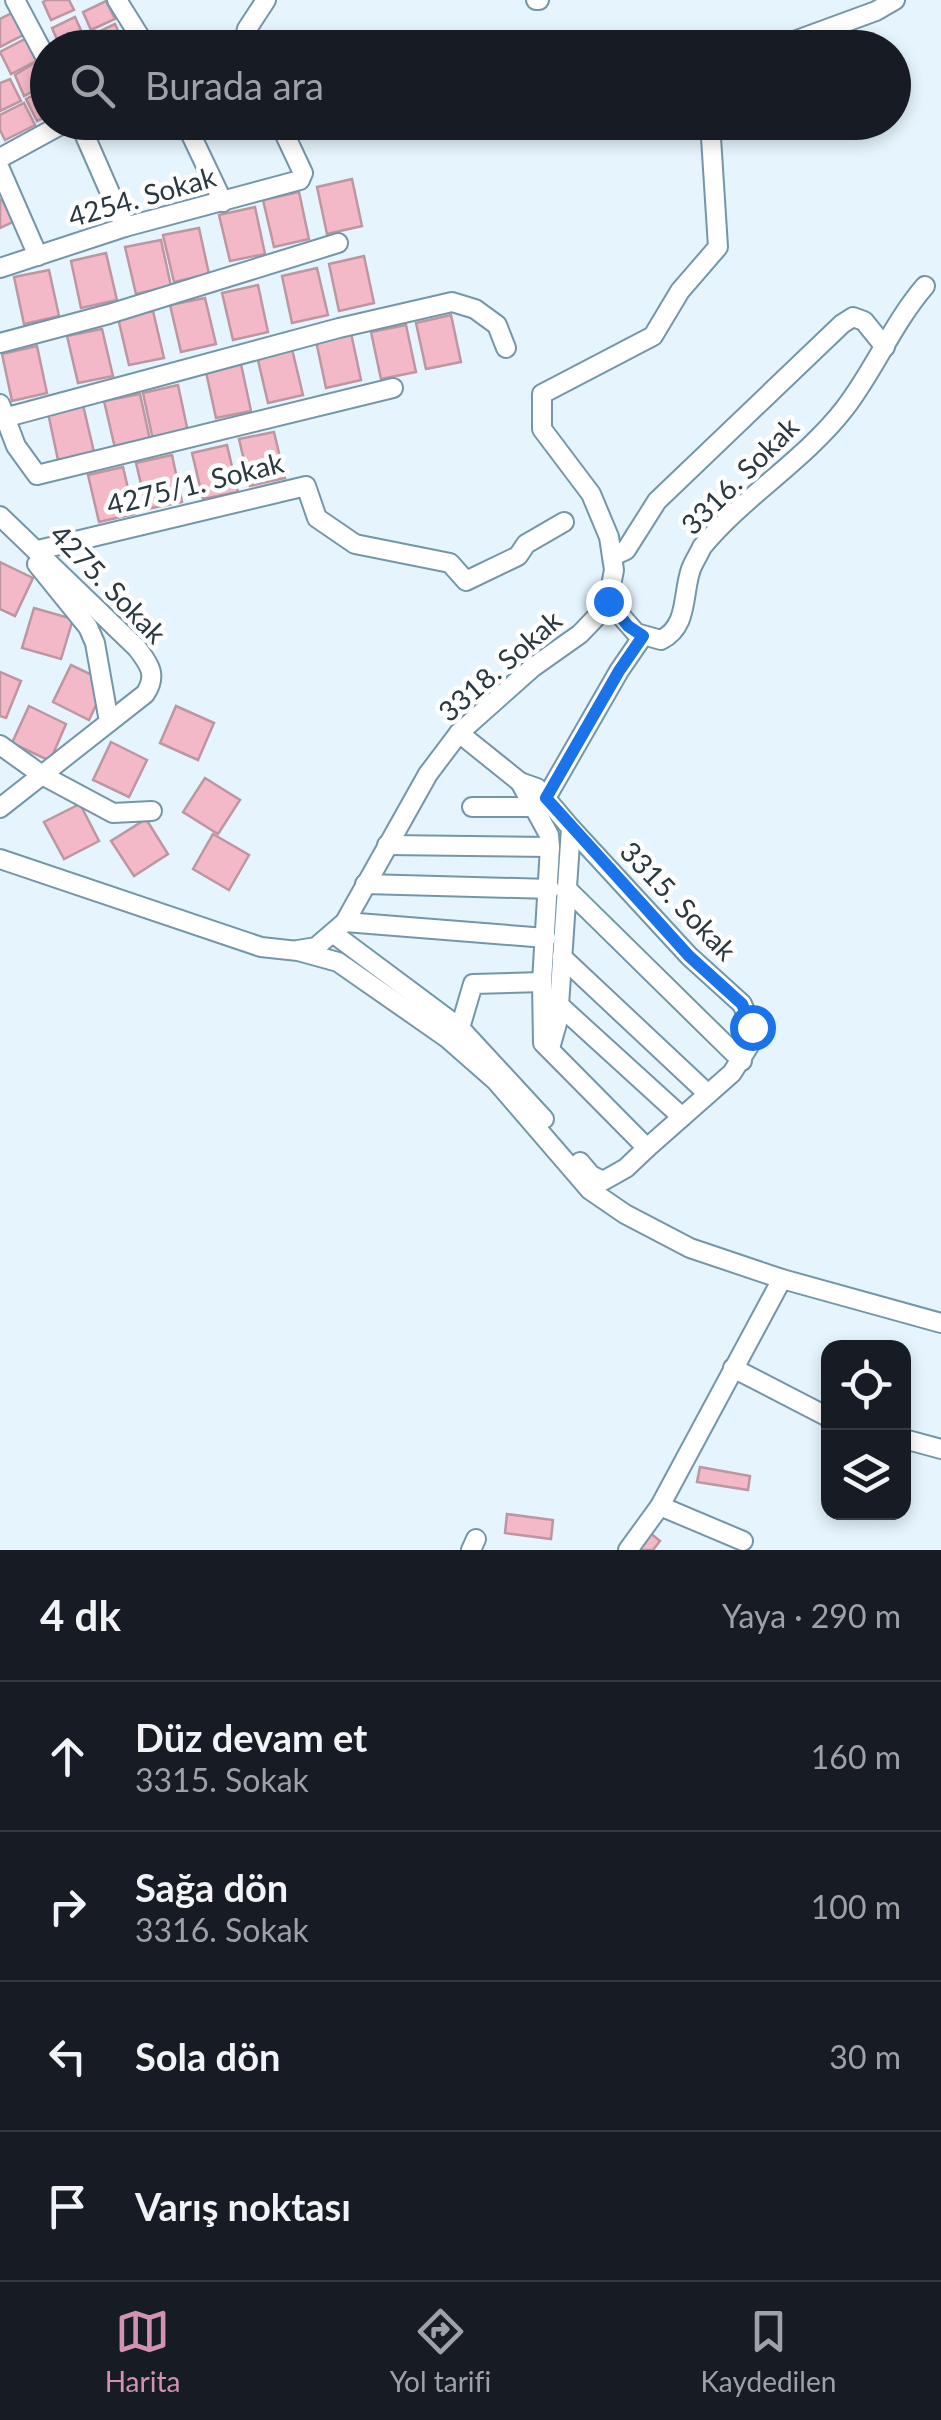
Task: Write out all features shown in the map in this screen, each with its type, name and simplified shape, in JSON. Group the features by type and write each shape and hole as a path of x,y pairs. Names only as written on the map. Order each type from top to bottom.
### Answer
{"street":[{"path":"15,0 31,30"},
{"path":"117,0 135,30"},
{"path":"246,30 266,0"},
{"path":"826,30 895,0"},
{"path":"0,158 33,140"},
{"path":"87,140 125,227"},
{"path":"194,140 223,202"},
{"name":"4254. Sokak","path":"0,268 125,227 300,180 303,173 288,140"},
{"path":"643,636 628,626 608,601 613,556 591,494 542,429 542,394 654,336 680,291 718,248 711,140"},
{"path":"0,169 38,256"},
{"path":"0,343 109,314 338,243"},
{"name":"3316. Sokak","path":"539,803 643,636 661,640 675,630 691,569 702,547 836,418 904,311 925,286"},
{"path":"394,388 37,476 16,446 1,414 452,302 475,310 498,325 506,348"},
{"path":"613,556 626,550 657,500 842,324 853,317 864,321 884,347"},
{"name":"4275/1. Sokak","path":"38,550 306,486 317,518 355,544 450,562 466,581 518,556 526,544 564,522"},
{"path":"0,519 88,627 108,722"},
{"name":"4275. Sokak","path":"0,519 38,550 137,648 152,668 151,684 144,694 0,808"},
{"name":"3318. Sokak","path":"340,928 428,774 459,733 532,668 580,634 608,601"},
{"name":"3315. Sokak","path":"459,733 520,782 537,788 539,803 571,828 689,956 742,1004 752,1027 742,1062"},
{"path":"0,744 42,775 113,814 152,811"},
{"path":"472,807 539,803 558,889 562,957 559,1005 550,1048"},
{"path":"571,828 546,938 542,1044 647,1148"},
{"path":"387,844 550,847"},
{"path":"0,859 261,947 298,950 338,962 446,1038 496,1081 590,1190 626,1214 690,1248 782,1279 941,1323"},
{"path":"340,928 460,1028 518,1088 591,1175 603,1182 626,1168 742,1062 558,889 364,884"},
{"path":"298,950 316,947 340,928 546,938"},
{"path":"562,957 708,1094"},
{"path":"460,1028 473,984 542,982"},
{"path":"559,1005 682,1117"},
{"path":"628,1550 660,1506 782,1279"},
{"path":"733,1368 821,1413"},
{"path":"911,1441 941,1449"},
{"path":"660,1506 743,1541"}],"building":[{"path":"69,0 74,10 51,20 43,2"},
{"path":"106,1 115,19 91,30 83,12"},
{"path":"16,11 27,33 0,47 0,19"},
{"path":"75,17 81,30 53,30"},
{"path":"30,39 30,64 11,74 0,52"},
{"path":"30,66 30,93 24,96 15,75"},
{"path":"10,79 21,101 0,111 0,83"},
{"path":"24,103 30,128 5,140 0,115"},
{"path":"352,179 362,226 327,234 317,187"},
{"path":"299,192 309,239 274,247 263,200"},
{"path":"0,200 13,222 0,228"},
{"path":"255,207 265,254 230,261 219,215"},
{"path":"199,228 209,274 174,282 163,235"},
{"path":"161,240 171,286 136,294 125,247"},
{"path":"106,253 117,300 81,308 71,261"},
{"path":"364,256 374,303 339,311 329,264"},
{"path":"317,268 328,315 292,323 282,276"},
{"path":"49,270 59,316 24,324 14,277"},
{"path":"258,285 268,332 233,340 222,293"},
{"path":"205,298 216,344 181,352 170,305"},
{"path":"153,311 164,358 129,365 118,318"},
{"path":"451,315 461,362 426,369 416,323"},
{"path":"406,325 416,372 381,379 371,332"},
{"path":"102,329 113,376 78,383 67,336"},
{"path":"351,333 361,380 326,388 316,341"},
{"path":"37,346 47,393 12,401 2,354"},
{"path":"292,349 303,395 268,403 257,356"},
{"path":"241,364 251,411 216,418 206,372"},
{"path":"178,385 188,432 153,440 143,393"},
{"path":"140,394 150,440 115,448 104,401"},
{"path":"83,405 94,452 58,460 48,413"},
{"path":"274,432 285,478 250,486 239,439"},
{"path":"227,445 238,492 203,499 192,453"},
{"path":"172,455 182,502 147,509 136,463"},
{"path":"123,467 134,514 99,522 88,475"},
{"path":"0,562 33,578 15,616 0,609"},
{"path":"34,608 73,619 61,659 22,648"},
{"path":"71,665 107,682 89,720 53,702"},
{"path":"0,672 21,681 6,718 0,716"},
{"path":"29,706 66,724 50,761 12,743"},
{"path":"176,706 214,723 198,760 160,743"},
{"path":"111,742 147,760 129,797 93,780"},
{"path":"205,778 240,800 218,834 183,812"},
{"path":"80,804 99,841 64,859 44,822"},
{"path":"146,819 168,854 134,876 111,841"},
{"path":"213,834 249,855 229,890 193,869"},
{"path":"700,1467 750,1476 748,1490 697,1482"},
{"path":"507,1514 553,1520 551,1539 505,1533"},
{"path":"649,1532 660,1541 653,1550 634,1550"}],"route":[{"path":"608,601 628,626 643,636 546,798 689,956 742,1004 752,1027"}]}
